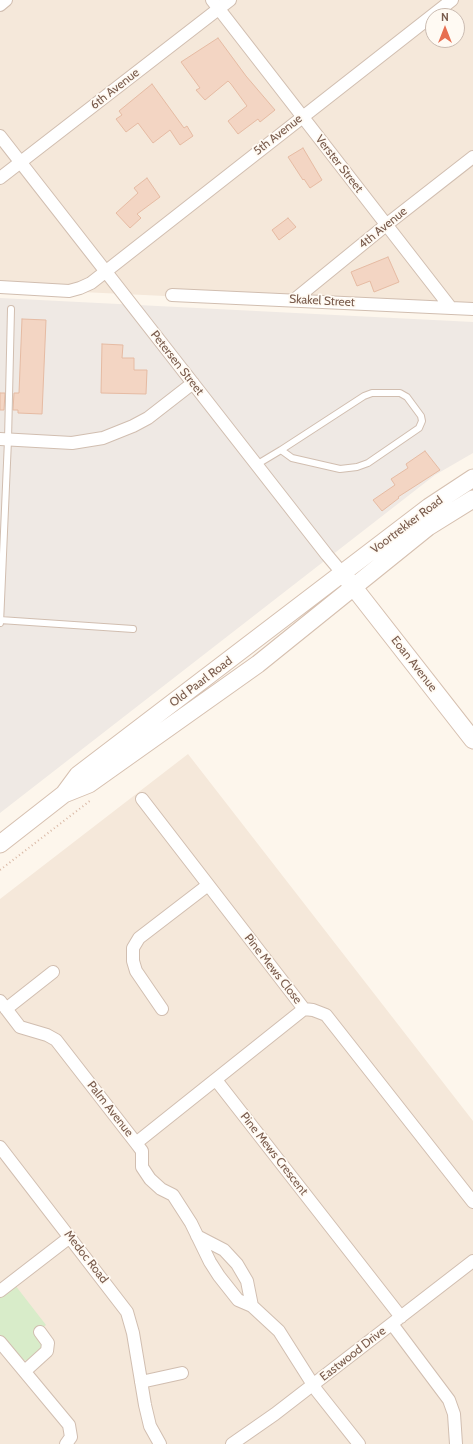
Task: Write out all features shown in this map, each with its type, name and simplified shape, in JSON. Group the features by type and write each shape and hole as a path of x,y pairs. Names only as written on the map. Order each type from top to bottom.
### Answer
{"main road":[{"name":"Voortrekker Road","path":"343,574 429,508 473,478"},
{"name":"Voortrekker Road","path":"354,588 428,527 473,499"},
{"name":"Petersen Street","path":"343,574 354,588"},
{"name":"Old Paarl Road","path":"0,844 64,794 78,775 343,574"},
{"name":"Old Paarl Road","path":"64,794 89,784 258,664 354,588"},
{"name":"Eoan Avenue","path":"354,588 473,740"}],"street":[{"path":"0,5 6,0"},
{"name":"6th Avenue","path":"0,178 215,5 230,0"},
{"name":"5th Avenue","path":"106,272 302,116 452,0"},
{"name":"Verster Street","path":"215,5 451,308"},
{"name":"Petersen Street","path":"0,136 343,574"},
{"name":"4th Avenue","path":"294,300 473,157"},
{"path":"0,287 69,291 91,283 106,272"},
{"name":"Skakel Street","path":"172,295 473,309"},
{"path":"4,440 72,443 103,438 128,429 148,418 193,384"},
{"name":"Pine Mews Close","path":"142,799 304,1008 326,1015 473,1202"},
{"path":"162,1009 136,971 133,961 133,948 139,938 208,885"},
{"path":"3,1005 53,972"},
{"name":"Palm Avenue","path":"3,1005 20,1027 47,1035 56,1040 142,1151 142,1167 150,1179 161,1189 173,1195 192,1223 197,1236 219,1276 238,1300 252,1306 279,1331 314,1385 359,1444"},
{"path":"136,1143 304,1008"},
{"name":"Pine Mews Crescent","path":"216,1080 396,1321 449,1400 454,1414 456,1444"},
{"name":"Medoc Road","path":"1,1151 70,1237 126,1312 133,1333 150,1426 160,1444"},
{"path":"197,1236 224,1250 235,1262 246,1281 252,1306"},
{"path":"0,1291 70,1237"},
{"name":"Eastwood Drive","path":"232,1444 255,1430 473,1261"},
{"path":"219,1276 235,1262"},
{"path":"25,1371 46,1351 48,1343 40,1332"},
{"path":"0,1342 69,1426 71,1437 66,1444"},
{"path":"141,1382 182,1373"}],"lane":[{"path":"11,309 4,440 0,622 133,629"},
{"path":"256,464 364,396 372,393 400,393 407,396 421,416 422,421 420,428 368,462 349,469 340,469 298,460 280,450"}],"shaded area":[{"path":"0,0 473,0 473,311 0,288"},
{"path":"0,298 473,322 473,453 435,475 0,813"},
{"path":"188,754 473,1121 473,1444 0,1444 0,899"}],"green space":[{"path":"15,1285 46,1325 36,1333 42,1343 42,1350 27,1361 17,1357 0,1336 0,1296"}],"building":[{"path":"218,38 246,76 275,110 260,122 258,119 238,134 228,121 247,106 231,84 228,81 205,100 196,90 200,88 181,62"},
{"path":"152,84 184,128 187,126 193,136 180,145 170,130 153,143 138,123 126,132 116,119 122,115 119,111"},
{"path":"303,148 322,180 310,188 288,157"},
{"path":"147,178 160,197 137,214 141,218 130,228 116,213 138,193 134,188"},
{"path":"288,218 296,227 279,240 272,230"},
{"path":"388,257 399,282 374,292 370,281 357,286 351,272"},
{"path":"22,319 46,320 42,414 18,413 18,410 13,410 14,393 19,393"},
{"path":"102,344 123,345 122,358 134,358 134,370 147,370 146,394 101,393"},
{"path":"0,393 5,393 4,410 0,410"},
{"path":"425,451 440,470 398,497 399,498 382,511 373,500 395,485 391,479 408,468 406,464"}]}
